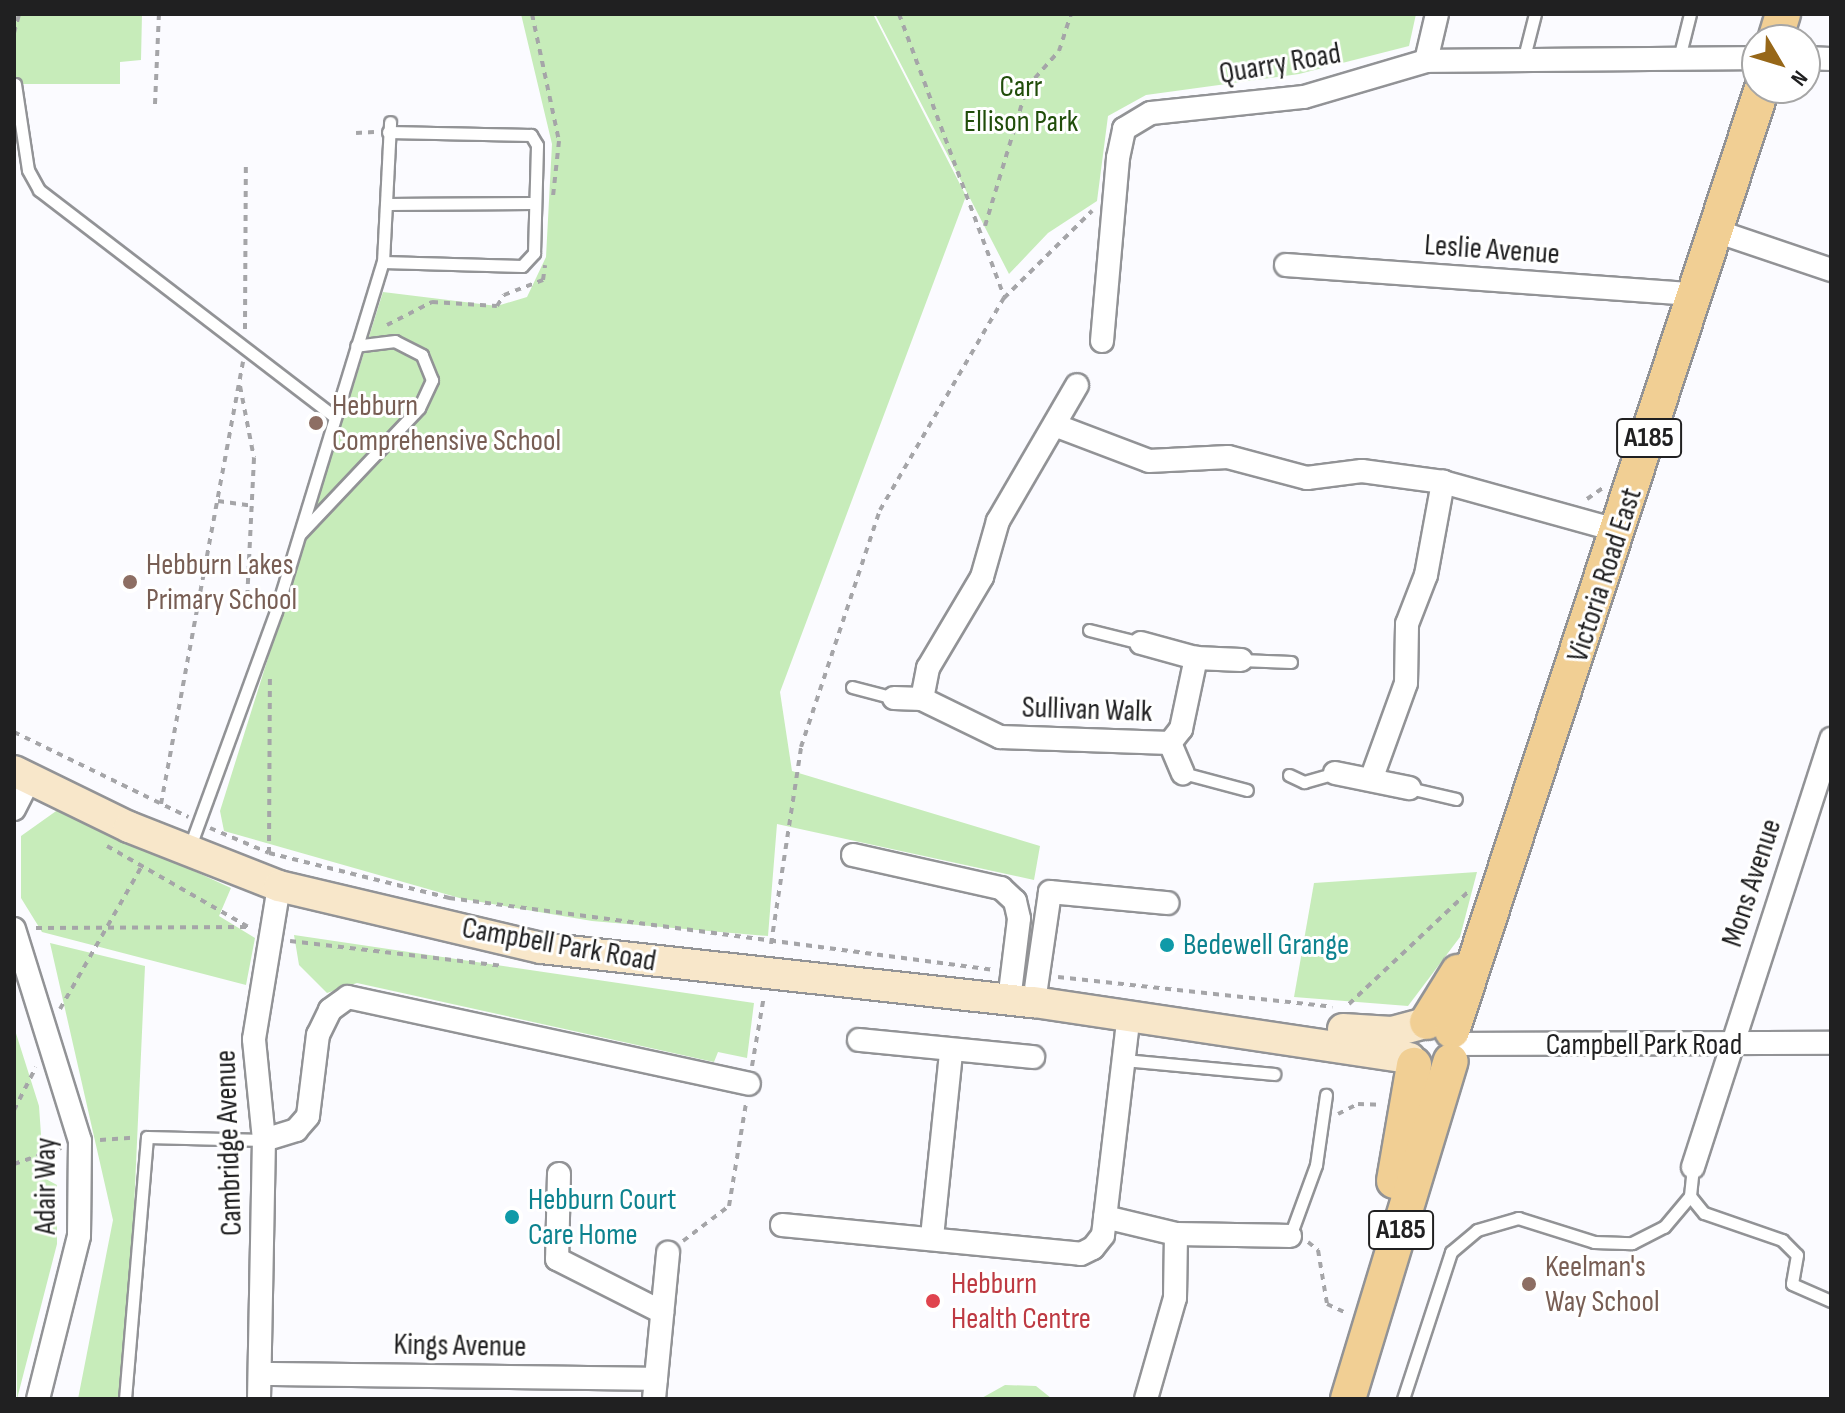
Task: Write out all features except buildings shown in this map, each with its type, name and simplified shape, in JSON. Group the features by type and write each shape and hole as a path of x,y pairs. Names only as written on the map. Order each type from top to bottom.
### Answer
{"main road":[{"name":"Victoria Road East","path":"1348,1399 1455,978 1537,788 1695,294 1719,232 1757,104"},
{"path":"1412,1062 1408,1039 1441,1036"},
{"name":"A185","path":"1327,1399 1403,1149 1412,1062"}],"street":[{"path":"1426,61 1437,14"},
{"name":"Quarry Road","path":"1102,341 1115,190 1124,129 1151,113 1304,97 1426,61 1524,57 1741,58"},
{"path":"1719,232 1831,270"},
{"name":"Leslie Avenue","path":"1286,265 1695,294"},
{"path":"922,699 928,668 982,577 998,521 1057,426 1077,385"},
{"path":"1057,426 1149,461 1228,457 1307,478 1362,471 1443,482 1620,531"},
{"path":"1372,777 1406,683 1407,624 1426,575 1443,482"},
{"path":"1141,643 1196,658 1241,660"},
{"name":"Sullivan Walk","path":"894,698 922,699 1000,737 1170,743 1181,729 1196,658"},
{"name":"Mons Avenue","path":"1693,1167 1831,739"},
{"path":"1170,743 1183,773"},
{"path":"1335,773 1372,777 1409,788"},
{"path":"14,809 21,775"},
{"name":"Campbell Park Road","path":"21,775 194,837 279,886 541,948 765,986 1024,987 1129,1015 1412,1062"},
{"path":"853,855 1001,888 1019,919 1024,987"},
{"name":"Cambridge Avenue","path":"259,1399 264,1374 264,1140 254,1039 279,886"},
{"path":"1024,987 1050,892 1167,903"},
{"name":"Adair Way","path":"21,929 80,1141 79,1236 38,1399"},
{"path":"264,1140 296,1130 308,1116 318,1035 330,1010 348,997 749,1084"},
{"path":"782,1225 932,1237 1081,1254 1103,1235 1129,1015"},
{"name":"Campbell Park Road","path":"1129,1015 1441,1036 1731,1045 1831,1043"},
{"path":"859,1040 951,1052 1033,1057"},
{"path":"932,1237 951,1052"},
{"path":"559,1174 557,1259 591,1282 662,1312"},
{"path":"1105,1217 1176,1234 1290,1236"},
{"path":"1146,1399 1175,1298 1176,1234"},
{"path":"655,1389 668,1253"},
{"name":"Kings Avenue","path":"264,1374 655,1389"}],"lane":[{"path":"1524,57 1535,14"},
{"path":"1679,58 1690,14"},
{"path":"15,84 28,170 39,190 245,352 335,417"},
{"path":"194,837 276,609 383,262 389,127 531,135 537,145 532,203 534,253 522,266 383,262"},
{"path":"387,204 532,203"},
{"path":"299,535 419,408 432,380 422,355 395,341 356,346"},
{"path":"1089,630 1141,643"},
{"path":"1241,660 1291,662"},
{"path":"852,687 894,698"},
{"path":"1183,773 1247,790"},
{"path":"1289,775 1304,782 1335,773"},
{"path":"1409,788 1456,799"},
{"path":"1124,1060 1274,1074"},
{"path":"1290,1236 1316,1165 1326,1095"},
{"path":"125,1399 147,1137 264,1140"},
{"path":"1403,1399 1451,1252 1477,1230 1518,1218 1594,1242 1632,1243 1664,1227 1690,1196 1693,1167"},
{"path":"1690,1196 1704,1213 1782,1240 1797,1255 1792,1284 1831,1301"}],"path":[{"path":"14,33 19,14"},
{"path":"155,104 159,14"},
{"path":"899,14 984,228 1004,298"},
{"path":"984,228 1027,87 1059,51 1071,14"},
{"path":"161,804 245,352 246,161"},
{"path":"668,1253 729,1206 801,747 848,596 880,510 1004,298 1042,254 1115,190"},
{"path":"239,381 254,506 247,601 276,609"},
{"path":"218,501 254,506"},
{"path":"14,732 161,804 194,837 449,898 771,943 1024,987 1345,1008 1356,1014"},
{"path":"50,1028 100,929 142,866"},
{"path":"1345,1008 1476,885"},
{"path":"21,929 250,927"},
{"path":"1324,1112 1392,1105"},
{"path":"14,1164 80,1141 147,1137"},
{"path":"1290,1236 1318,1250 1327,1304 1354,1317"}],"green space":[{"path":"14,14 142,14 141,60 120,62 120,84 14,84"},
{"path":"521,14 873,14 966,196 780,692 792,771 1040,846 1034,880 777,824 768,936 592,921 463,899 224,831 220,811 383,292 497,306 527,297 546,257 552,144"},
{"name":"Carr Ellison Park","path":"875,14 1416,14 1409,46 1299,74 1146,95 1108,116 1097,201 1048,233 1009,274"},
{"path":"59,809 231,888 219,916 255,938 246,985 42,932 21,898 21,836"},
{"path":"1477,872 1460,937 1408,1006 1294,997 1314,883"},
{"path":"294,935 754,1003 747,1058 718,1052 714,1062 357,983 327,993 299,965"},
{"path":"50,943 145,966 127,1362 118,1399 78,1399 113,1220"},
{"path":"14,1027 39,1106 44,1178 57,1185 57,1244 17,1399"},
{"path":"1005,1385 1036,1386 1051,1398 980,1399"}],"place":[{"name":"Hebburn Comprehensive School","path":"316,423"},
{"name":"Hebburn Lakes Primary School","path":"130,582"},
{"name":"Bedewell Grange","path":"1167,945"},
{"name":"Hebburn Court Care Home","path":"512,1217"},
{"name":"Keelman's Way School","path":"1529,1284"},
{"name":"Hebburn Health Centre","path":"933,1301"}]}
